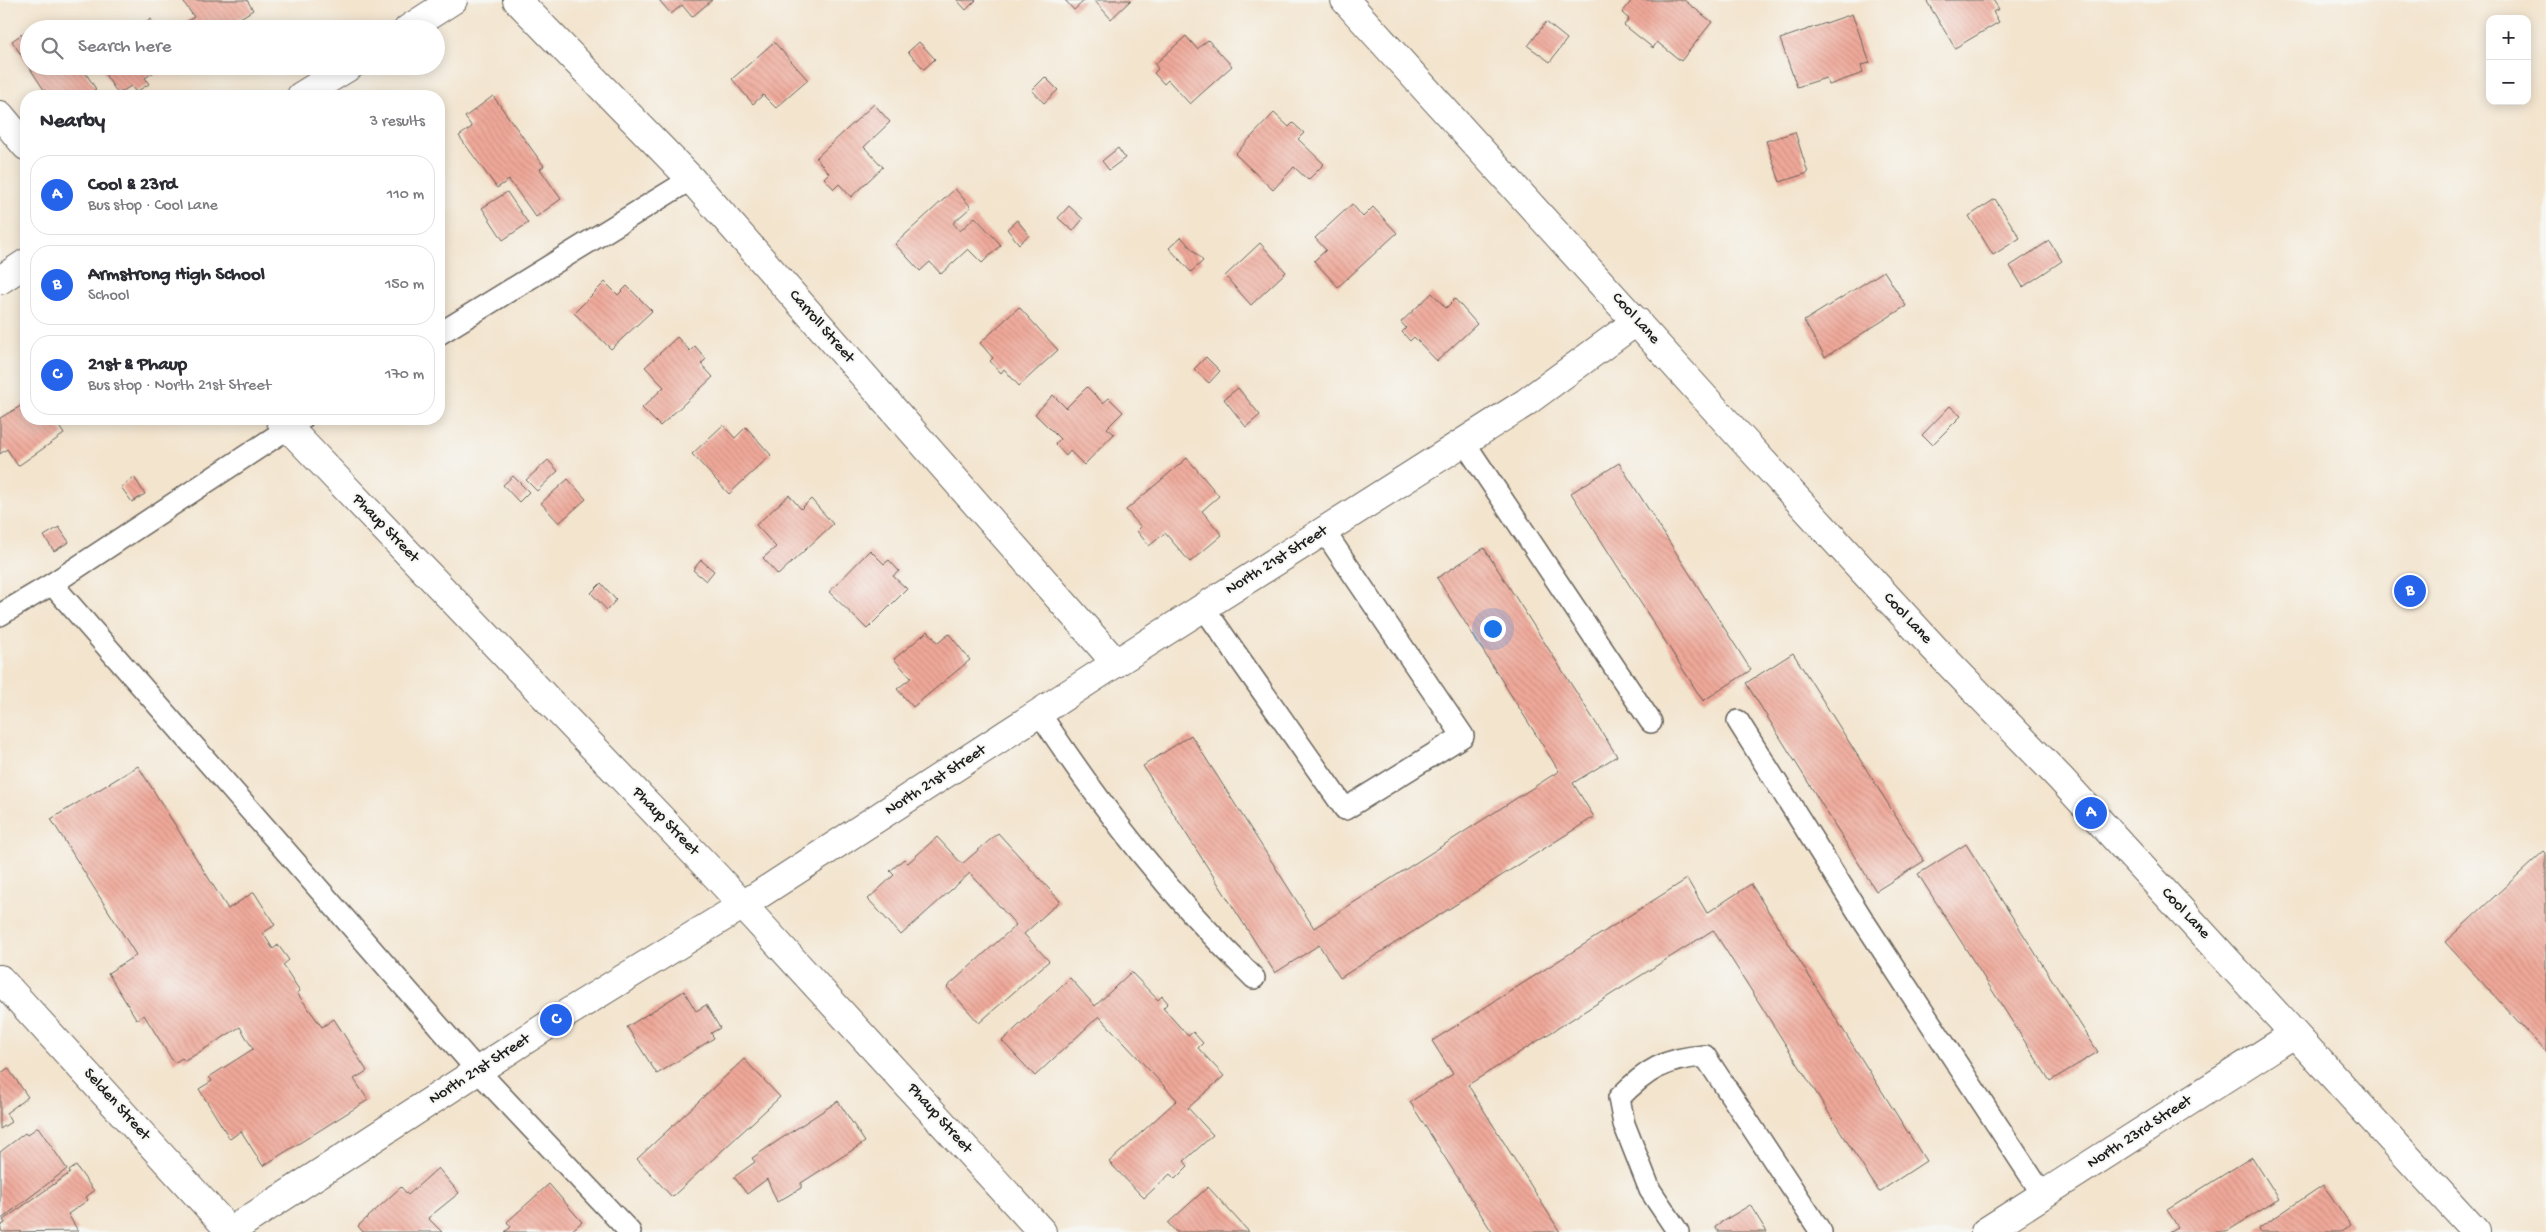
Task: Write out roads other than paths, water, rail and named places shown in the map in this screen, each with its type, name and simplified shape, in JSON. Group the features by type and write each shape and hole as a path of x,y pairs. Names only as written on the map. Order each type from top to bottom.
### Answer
{"street":[{"path":"422,20 453,0"},
{"name":"Carroll Street","path":"517,0 691,179 1116,664"},
{"name":"Cool Lane","path":"1345,0 1921,634 2060,778 2476,1232"},
{"path":"312,90 336,75"},
{"path":"0,115 20,139"},
{"path":"0,280 20,267"},
{"name":"North 21st Street","path":"230,1232 478,1071 743,905 1525,403 1638,322"},
{"name":"Phaup Street","path":"293,425 743,905 1042,1232"},
{"name":"Selden Street","path":"0,979 230,1232"},
{"name":"North 23rd Street","path":"1985,1232 2294,1034"}],"lane":[{"path":"445,330 691,179"},
{"path":"0,616 52,584 286,425"},
{"path":"1464,442 1652,722"},
{"path":"1204,608 1345,809 1463,736 1324,532"},
{"path":"52,584 478,1071 630,1232"},
{"path":"1040,714 1090,789 1158,875 1219,944 1254,978"},
{"path":"1738,721 1863,920 2043,1195"},
{"path":"1678,1232 1650,1190 1624,1124 1619,1098 1639,1077 1663,1065 1679,1058 1705,1056 1821,1232"}],"place":[{"name":"Armstrong High School","path":"2410,591"},
{"name":"Cool & 23rd","path":"2091,813"},
{"name":"21st & Phaup","path":"556,1020"}]}
